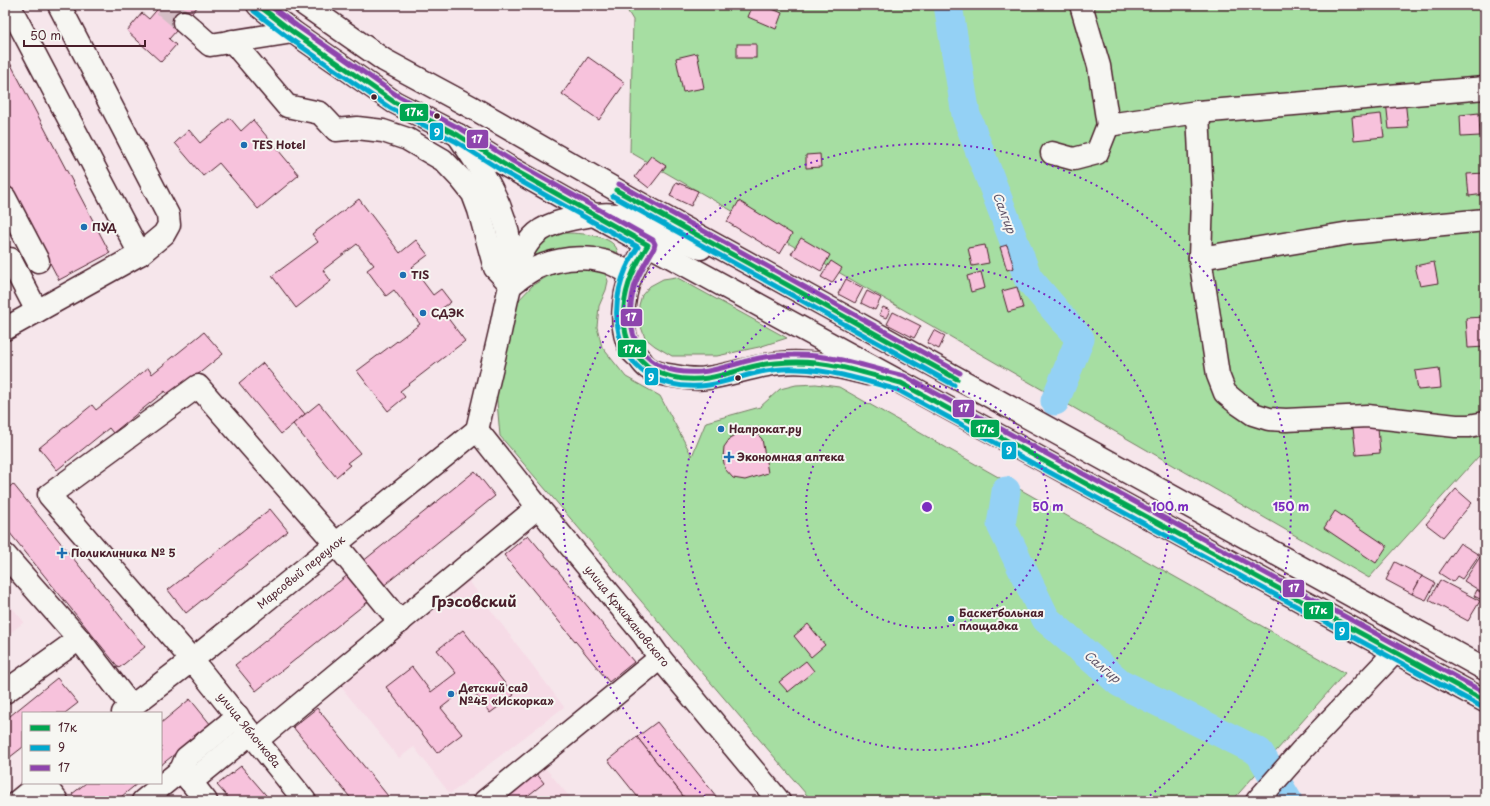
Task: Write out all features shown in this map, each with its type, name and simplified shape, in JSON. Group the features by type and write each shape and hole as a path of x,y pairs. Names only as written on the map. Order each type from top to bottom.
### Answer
{"main road":[{"path":"9,5 140,254"},
{"path":"5,328 140,254 164,234 169,225 168,215 59,5"},
{"path":"258,5 293,32 394,102 458,135 507,166 648,245 1485,701"},
{"path":"305,5 384,60 473,108 641,204 1485,669"},
{"path":"1052,153 1074,158 1097,153 1108,125 1099,66 1081,5"},
{"path":"184,22 210,45 293,32"},
{"path":"232,41 287,106 320,113 336,130 357,128 383,131 407,139 443,160 461,179 472,194 479,210 496,268 511,285"},
{"path":"1108,125 1198,112 1485,88"},
{"path":"1198,112 1202,198 1200,258 1218,375 1225,393 1253,414 1269,419 1286,420 1366,416 1456,426 1485,424"},
{"path":"458,135 481,169 497,198 506,226 510,246 511,285"},
{"path":"5,198 38,261"},
{"path":"477,430 511,285 522,252 533,237 549,226 566,220 592,214 640,218 663,228 696,246 813,299"},
{"path":"1200,258 1350,233 1485,220"},
{"path":"696,246 678,240 658,240 648,245 631,274 625,295 623,314 626,333 631,350 648,367 663,374 690,379 706,378 756,366 803,362 840,367 901,383"},
{"path":"28,242 7,257 37,311"},
{"path":"511,285 536,268 558,260 580,258 602,260 631,274"},
{"name":"улица Яблочкова","path":"305,801 192,660 49,495 198,386 335,543"},
{"name":"улица Кржижановского","path":"477,430 538,507 643,634 660,658 774,799"},
{"name":"Марсовый переулок","path":"127,710 192,660 335,543 477,430"},
{"path":"142,801 254,737 400,622 538,507"},
{"path":"335,543 400,622"},
{"path":"5,555 79,639 127,710"},
{"path":"5,692 79,639"},
{"path":"1257,801 1302,750 1395,652"},
{"path":"485,801 660,658"},
{"path":"206,801 186,776 186,758 238,716"},
{"path":"18,801 40,784"},
{"path":"42,784 57,801"}],"shaded area":[{"name":"Детский сад №45 «Искорка»","path":"466,577 564,707 450,794 414,747 399,758 337,682"},
{"path":"5,599 24,622 5,637"},
{"path":"542,764 573,801 497,801"}],"green space":[{"path":"624,5 1485,5 1485,460 1479,456 1369,578 630,152 633,20"},
{"path":"563,233 587,234 604,239 611,242 616,247 618,254 616,255 594,248 573,247 552,251 531,261 527,254 553,235"},
{"path":"570,269 595,269 605,273 608,281 599,306 597,327 602,347 626,377 660,396 692,456 706,422 760,407 780,389 796,385 816,384 839,387 1345,673 1232,801 812,801 500,436 496,390 516,303 533,285 550,275"},
{"path":"676,277 787,338 759,347 717,356 672,356 645,338 639,321 639,305 642,295 650,286 663,279"}],"building":[{"path":"161,5 199,5 169,39 176,45 161,62 127,31 142,13 149,19"},
{"path":"753,5 763,5 782,13 776,29 748,17"},
{"path":"737,44 756,44 756,58 737,58"},
{"path":"697,53 704,88 683,92 676,58"},
{"path":"6,55 110,253 59,280 5,177"},
{"path":"588,57 625,83 599,120 562,94"},
{"path":"1405,99 1408,128 1389,129 1386,101"},
{"path":"1479,113 1480,136 1461,137 1460,115"},
{"path":"1381,114 1384,137 1354,140 1352,117"},
{"path":"230,118 241,131 253,120 299,175 258,209 219,163 203,176 175,143 189,130 200,143"},
{"path":"820,154 821,167 806,168 806,155"},
{"path":"651,156 666,166 649,188 635,177"},
{"path":"1485,173 1485,194 1469,196 1467,174"},
{"path":"676,182 698,191 691,206 670,196"},
{"path":"359,199 400,253 416,240 428,255 412,267 433,295 441,289 451,302 441,309 465,341 400,391 405,397 388,411 357,371 420,324 394,290 386,296 367,270 374,265 357,244 323,270 331,281 296,308 272,276 318,242 312,234"},
{"path":"739,201 792,234 780,254 727,222"},
{"path":"801,238 830,255 821,271 791,254"},
{"path":"985,245 989,263 972,266 968,248"},
{"path":"1007,245 1014,268 1007,270 1000,247"},
{"path":"831,261 842,268 832,283 821,277"},
{"path":"1434,262 1438,283 1420,286 1415,266"},
{"path":"981,272 985,288 971,292 967,276"},
{"path":"846,279 863,288 855,303 838,294"},
{"path":"1017,287 1023,308 1008,312 1002,291"},
{"path":"867,291 881,298 875,310 861,303"},
{"path":"883,307 890,310 886,318 879,315"},
{"path":"893,312 921,326 914,338 887,324"},
{"path":"1485,317 1485,347 1468,348 1466,318"},
{"path":"934,330 945,336 939,349 927,343"},
{"path":"204,332 223,354 170,397 165,391 113,433 109,428 57,470 39,448 92,405 96,410 148,368 152,374"},
{"path":"263,363 305,414 281,434 239,383"},
{"path":"1439,368 1441,388 1418,390 1415,371"},
{"path":"319,403 360,453 347,463 350,465 336,477 293,424"},
{"path":"750,427 762,439 768,473 745,480 733,478 725,469 723,458 724,447 731,437"},
{"path":"1378,427 1380,453 1356,455 1353,428"},
{"path":"475,471 495,496 382,587 362,562"},
{"path":"13,484 145,647 119,668 5,527 5,491"},
{"path":"1456,489 1472,503 1443,537 1426,524"},
{"path":"270,509 288,531 186,613 168,590"},
{"path":"1335,511 1387,546 1376,563 1324,528"},
{"path":"528,535 634,662 609,682 504,555"},
{"path":"1460,543 1479,555 1462,579 1457,576 1453,582 1439,573"},
{"path":"1480,557 1485,560 1485,588 1482,592 1464,581"},
{"path":"1395,562 1422,576 1412,594 1386,580"},
{"path":"349,574 370,600 256,691 235,665"},
{"path":"1422,576 1435,583 1426,600 1412,594"},
{"path":"1440,580 1480,601 1468,621 1429,600"},
{"path":"1477,590 1483,594 1480,599 1474,596"},
{"path":"808,624 825,645 811,657 794,636"},
{"path":"463,630 514,695 490,713 469,686 441,708 462,734 437,753 386,687 412,667 431,692 456,673 437,650"},
{"path":"806,661 814,671 788,692 779,682"},
{"path":"57,678 78,703 66,712 22,712 22,748 5,761 5,720"},
{"path":"190,699 211,725 162,764 162,722"},
{"path":"317,708 392,801 353,801 293,727"},
{"path":"657,722 716,796 709,801 687,801 637,737"},
{"path":"637,737 683,796 677,801 641,801 608,760"},
{"path":"241,766 271,801 231,801 217,785"},
{"path":"536,773 544,783 521,801 501,801"},
{"path":"85,784 137,784 116,801 77,801 72,794"}],"waterway":[{"name":"Салгир","path":"948,5 966,115 1028,278 1080,339 1055,401"},
{"name":"Салгир","path":"1006,491 1001,525 1046,619 1120,683 1259,752 1288,801"}],"tunnel":[{"path":"164,5 184,22"}],"transit line":[{"name":"17к","path":"258,5 293,32 394,102 458,135 507,166 648,245 631,276 625,299 624,322 627,338 632,348 641,360 655,371 681,379 699,379 714,377 766,364 797,362 837,366 901,383 1485,701"},
{"name":"17","path":"269,5 398,96 461,129 511,160 653,240 655,244 654,248 640,272 634,288 631,307 631,324 635,338 642,351 652,361 666,368 682,372 701,372 767,357 782,355 807,355 849,362 904,376 1485,693"},
{"name":"9","path":"254,11 289,38 390,108 455,141 504,172 638,247 623,278 617,300 617,323 621,342 630,358 651,377 670,384 700,386 715,384 766,371 798,369 823,371 898,390 1482,707"},
{"name":"17","path":"619,184 960,373"},
{"name":"17к","path":"616,190 957,379"},
{"name":"9","path":"613,196 954,385"}],"place":[{"name":"TES Hotel","path":"244,145"},
{"name":"ПУД","path":"84,227"},
{"name":"TIS","path":"403,275"},
{"name":"СДЭК","path":"423,313"},
{"name":"Напрокат.ру","path":"721,429"},
{"name":"Экономная аптека","path":"729,457"},
{"name":"Поликлиника № 5","path":"62,553"},
{"name":"Баскетбольная площадка","path":"951,619"},
{"name":"Детский сад №45 «Искорка»","path":"451,694"}],"district":[{"name":"Грэсовский","path":"474,602"}]}
